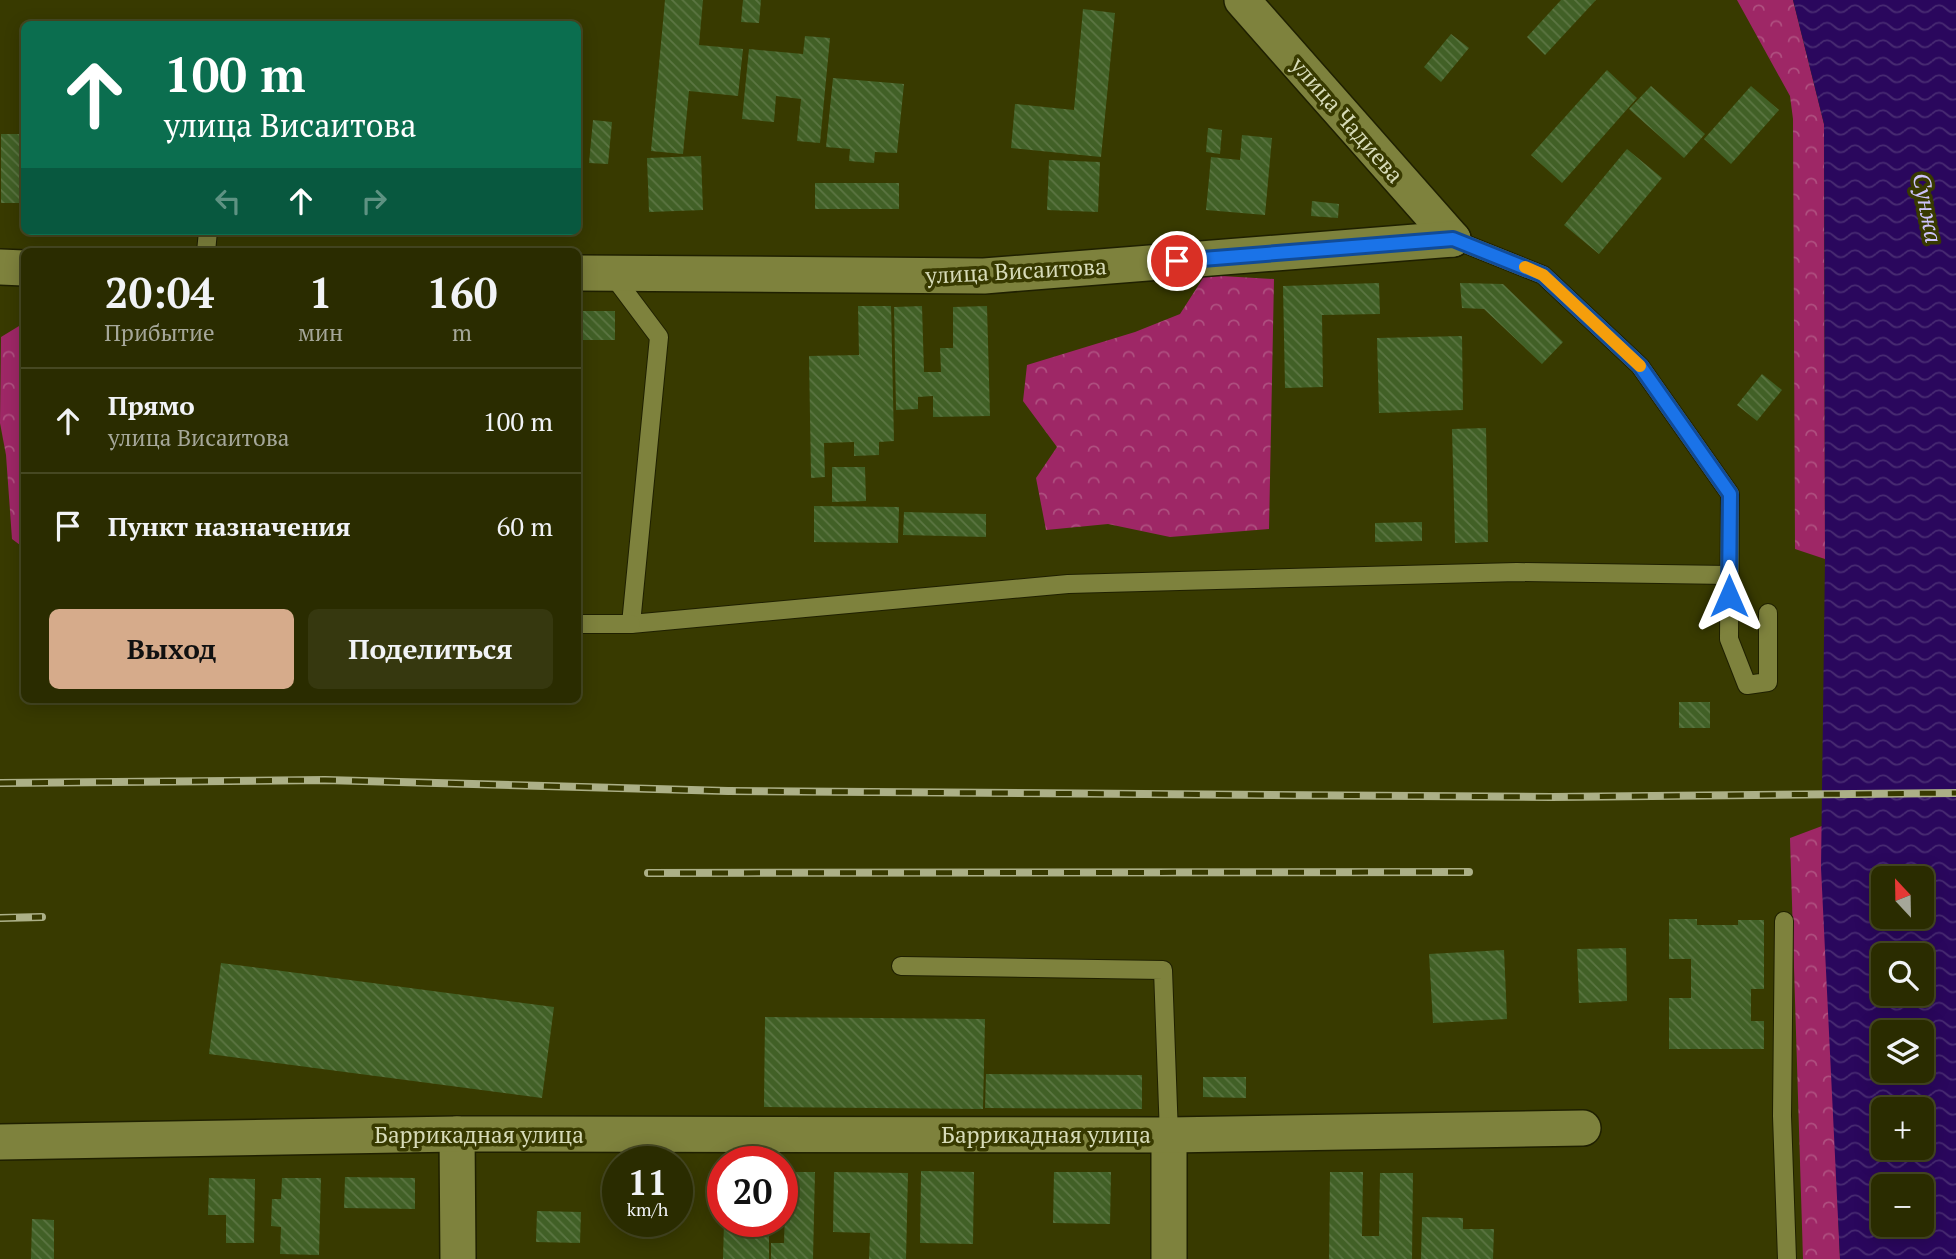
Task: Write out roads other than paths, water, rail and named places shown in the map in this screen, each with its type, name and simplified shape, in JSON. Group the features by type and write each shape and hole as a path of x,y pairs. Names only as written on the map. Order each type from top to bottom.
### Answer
{"street":[{"name":"улица Чадиева","path":"1242,0 1453,239"},
{"name":"улица Висаитова","path":"594,273 984,276 1453,239"},
{"path":"0,267 21,268"},
{"name":"Баррикадная улица","path":"0,1142 457,1134 1169,1135 1583,1128"},
{"path":"457,1134 457,1259"},
{"path":"1169,1135 1169,1259"}],"lane":[{"path":"1453,239 1543,275 1640,366 1730,494 1729,639 1746,685 1768,682 1768,613"},
{"path":"594,273 659,337 631,624"},
{"path":"581,624 631,624 1068,584 1517,572 1729,575"},
{"path":"1784,921 1782,1116 1787,1259"},
{"path":"901,966 1163,970 1169,1135"}],"water":[{"name":"Сунжа","path":"1793,0 1956,0 1956,1259 1840,1259 1821,868 1825,559 1824,124"}],"railway":[{"path":"0,783 325,780 728,791 1551,797 1956,793"},
{"path":"648,873 1469,872"},
{"path":"0,918 42,917"}]}
